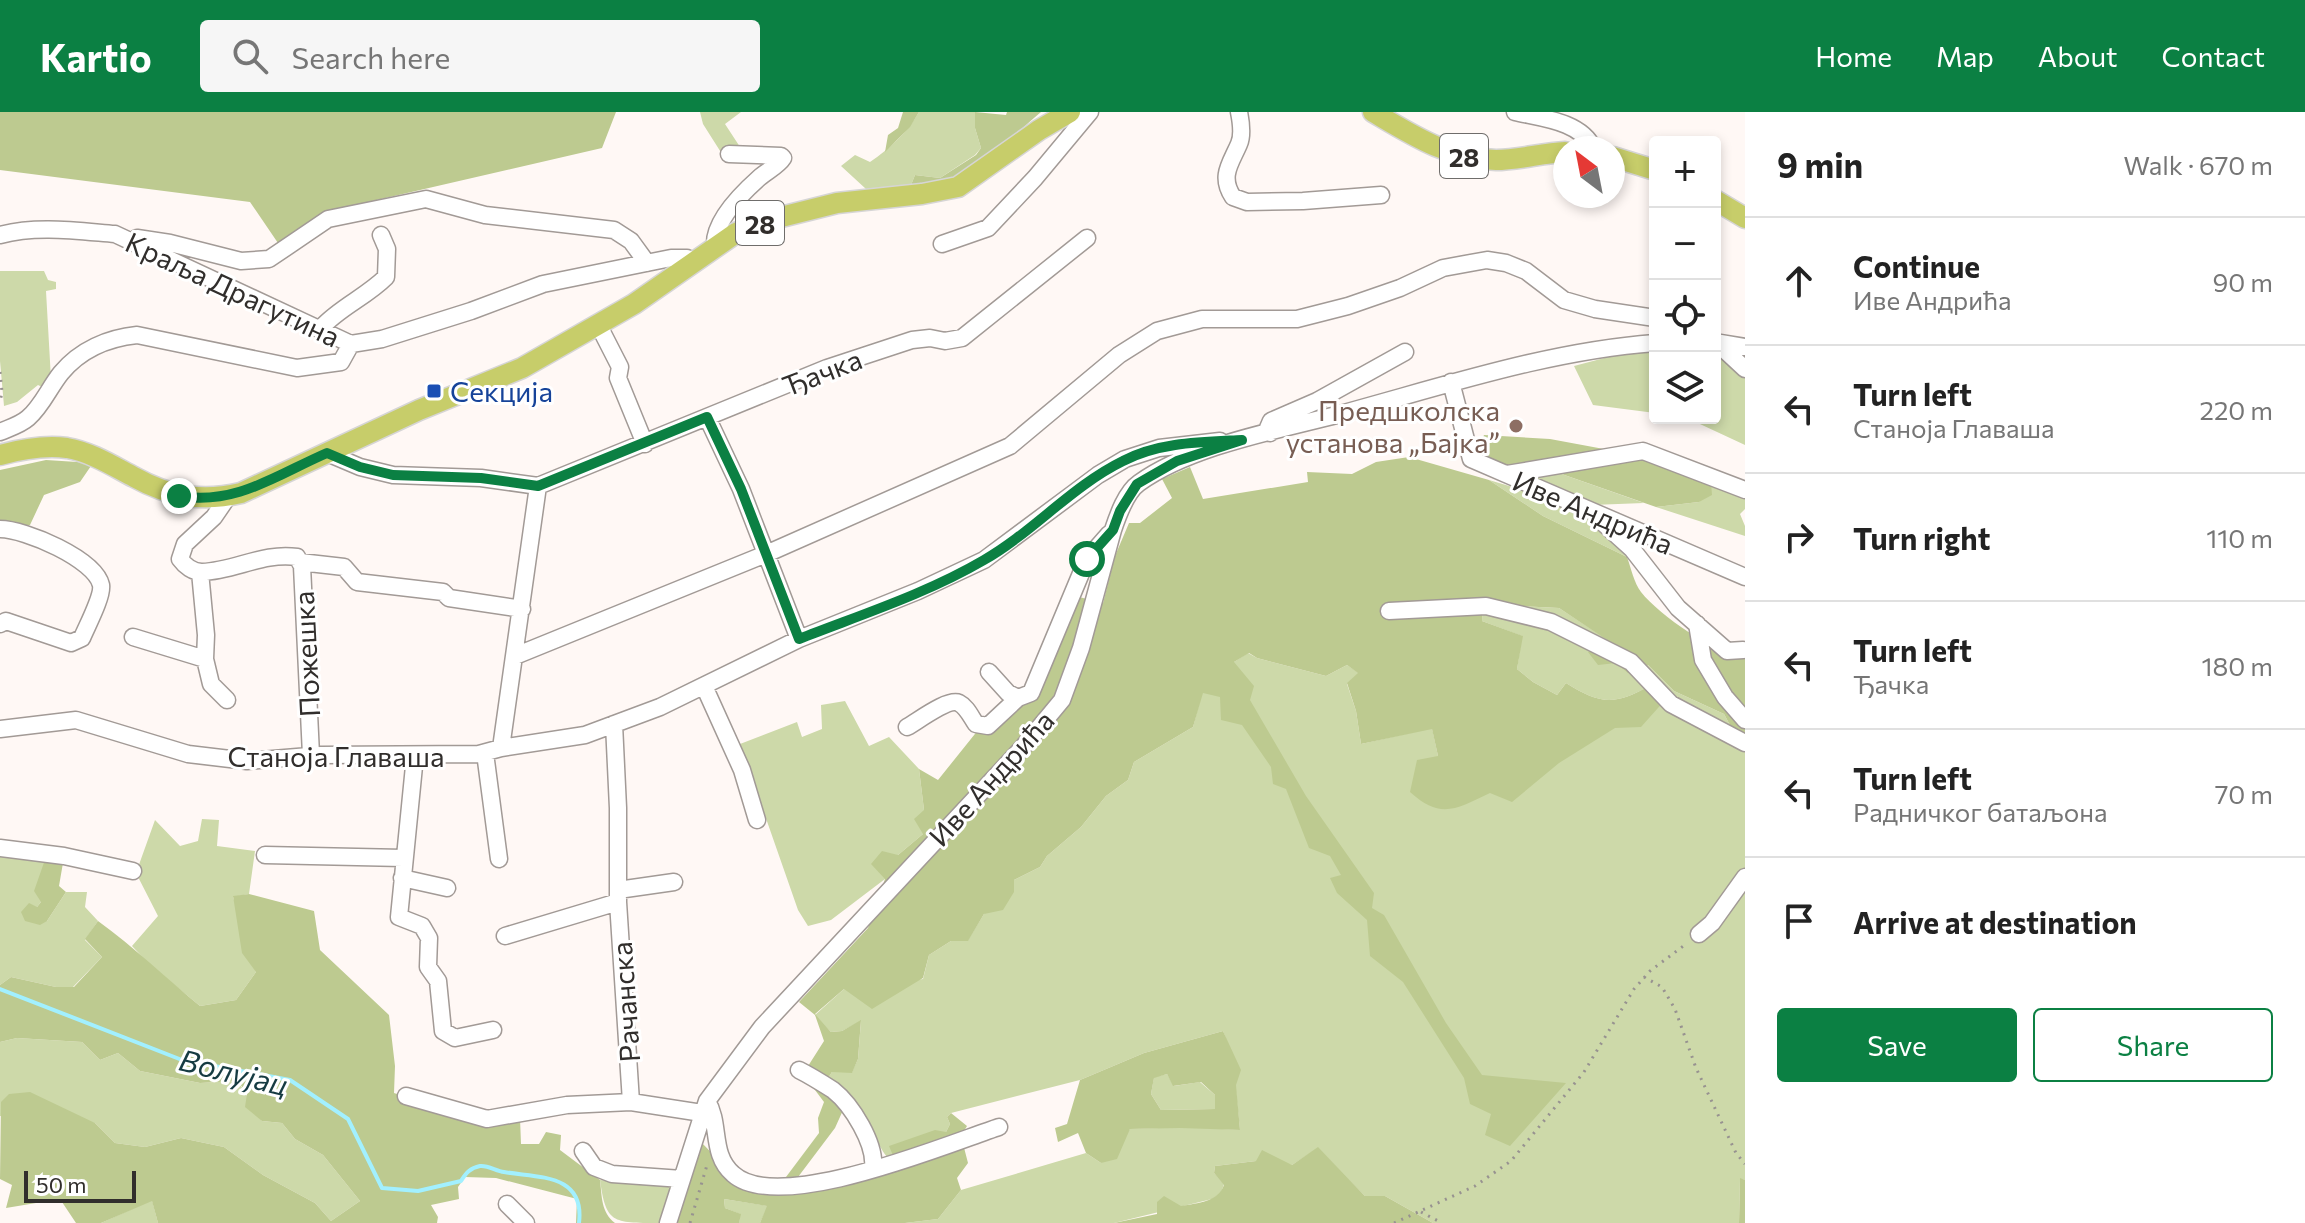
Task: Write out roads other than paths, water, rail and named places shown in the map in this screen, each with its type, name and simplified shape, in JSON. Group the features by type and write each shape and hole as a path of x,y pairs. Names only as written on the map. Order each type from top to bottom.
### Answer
{"main road":[{"name":"28","path":"0,455 34,448 66,448 98,458 179,496 201,499 251,489 419,410 522,368 599,326 736,233 837,203 958,187 1070,112"},
{"name":"28","path":"1373,112 1427,144 1456,154 1498,160 1553,153"},
{"path":"1625,161 1649,168"},
{"path":"1721,204 1745,218"}],"street":[{"path":"942,244 988,228 1090,112"},
{"path":"1239,112 1241,142 1228,162 1225,179 1233,197 1247,202 1381,195"},
{"path":"1515,112 1573,128 1585,136"},
{"path":"715,246 717,228 760,177 783,158 729,154"},
{"path":"115,234 170,243 241,261 269,259 328,219 426,199 485,215 614,230 631,241 647,263"},
{"name":"Краља Драгутина","path":"1,238 22,232 115,234 351,344 382,339 543,284 684,257 694,262"},
{"path":"321,328 334,313 375,288 386,277 387,249 381,235"},
{"name":"Ђачка","path":"327,453 360,467 393,475 481,478 538,486 827,368 912,340 962,338 1087,238"},
{"path":"515,656 766,554 1010,446 1119,355 1157,331 1202,319 1297,319 1400,288 1443,268 1487,260 1526,271 1564,300 1595,309 1649,317"},
{"path":"599,326 620,367 618,378 645,444"},
{"path":"0,432 25,421 36,411 62,372 78,358 98,344 120,337 137,335 297,368 341,362 351,344"},
{"path":"1721,343 1745,347"},
{"name":"Иве Андрића","path":"668,1223 704,1107 762,1027 1023,747 1062,700 1081,648 1113,530 1120,511 1137,484 1177,461 1451,382 1555,358 1649,344"},
{"path":"1721,347 1745,369"},
{"name":"Иве Андрића","path":"1270,433 1268,428 1271,421 1317,401 1405,352"},
{"name":"Иве Андрића","path":"1451,382 1471,459 1745,577"},
{"path":"707,417 741,489 799,639"},
{"name":"Станоја Главаша","path":"0,728 76,720 188,754 247,761 311,755 415,756 493,751 585,735 660,707 799,639 918,591 984,560 1098,475 1125,459 1159,448 1242,440"},
{"path":"1505,474 1643,451 1745,490"},
{"path":"493,751 515,656 538,486"},
{"path":"227,700 211,684 205,659 200,572 184,565 180,559 185,544 214,517 229,495"},
{"path":"1591,511 1632,549 1678,608 1727,651 1743,650"},
{"path":"0,529 41,538 76,557 100,581 102,590 82,638 71,643 6,621 0,624"},
{"path":"907,727 950,702 959,703 967,709 976,724 988,726 1018,698 1031,693 1087,559 1113,530"},
{"name":"Пожешка","path":"200,572 272,556 297,557 300,562 311,755"},
{"path":"300,562 344,567 357,582 443,592 449,598 522,609"},
{"path":"1389,611 1486,606 1551,622 1631,662 1671,704 1745,743"},
{"path":"1697,624 1703,660 1725,697 1745,720"},
{"path":"133,637 205,659"},
{"path":"989,672 1008,693 1018,698"},
{"path":"704,686 742,770 757,820"},
{"name":"Рачанска","path":"614,724 618,896 631,1102"},
{"name":"Станоја Главаша","path":"493,751 499,859"},
{"path":"415,756 399,917 422,926 429,938 428,967 438,981 443,1031 455,1038 493,1030"},
{"path":"0,848 64,856 133,871"},
{"path":"265,855 403,858"},
{"path":"1699,934 1712,923 1745,877"},
{"path":"402,878 447,888"},
{"name":"Рачанска","path":"505,936 618,896 674,882"},
{"path":"799,1070 841,1098 868,1138 874,1157 873,1168"},
{"name":"Рачанска","path":"406,1096 487,1119 567,1105 631,1102 704,1107"},
{"path":"704,1107 714,1112 717,1149 732,1174 763,1187 812,1185 999,1127"},
{"path":"583,1151 594,1167 612,1174 682,1179"},
{"path":"507,1204 526,1223"}],"waterway":[{"name":"Волујац","path":"0,989 182,1060 290,1080 348,1119 382,1188 418,1191 461,1181 471,1170 486,1166 567,1186 575,1195 579,1207 579,1223"}],"place":[{"name":"Секција","path":"434,391"},
{"name":"Предшколска установа „Бајка”","path":"1516,426"}]}
